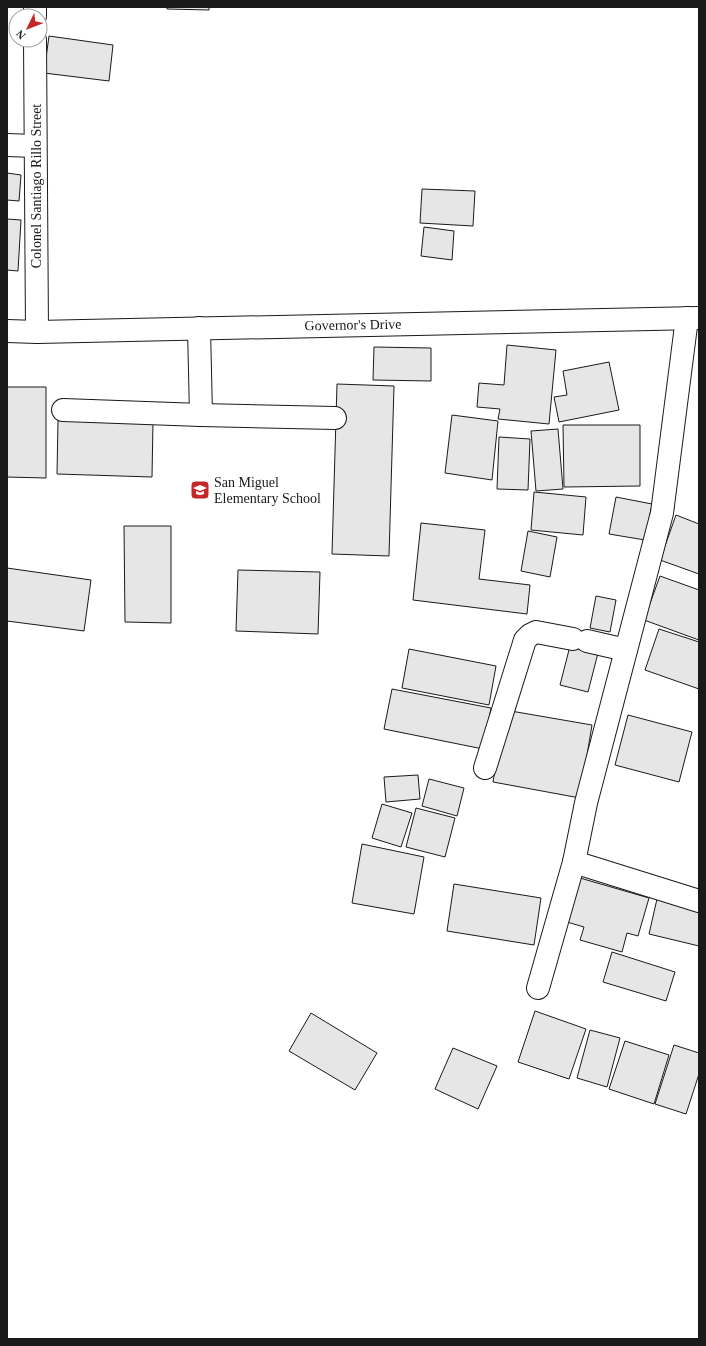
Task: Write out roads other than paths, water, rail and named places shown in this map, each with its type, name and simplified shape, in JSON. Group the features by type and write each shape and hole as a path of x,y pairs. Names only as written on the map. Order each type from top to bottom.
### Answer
{"street":[{"name":"Colonel Santiago Rillo Street","path":"35,48 37,332"},
{"path":"7,145 35,146"},
{"path":"538,988 574,862 586,803 662,514 693,318"},
{"name":"Governor's Drive","path":"7,331 37,332 693,318"},
{"path":"199,328 201,415"},
{"path":"64,410 335,418"},
{"path":"485,768 526,640 530,635 536,632 626,650"},
{"path":"574,862 699,901"}],"place":[{"name":"San Miguel Elementary School","path":"200,490"}]}
